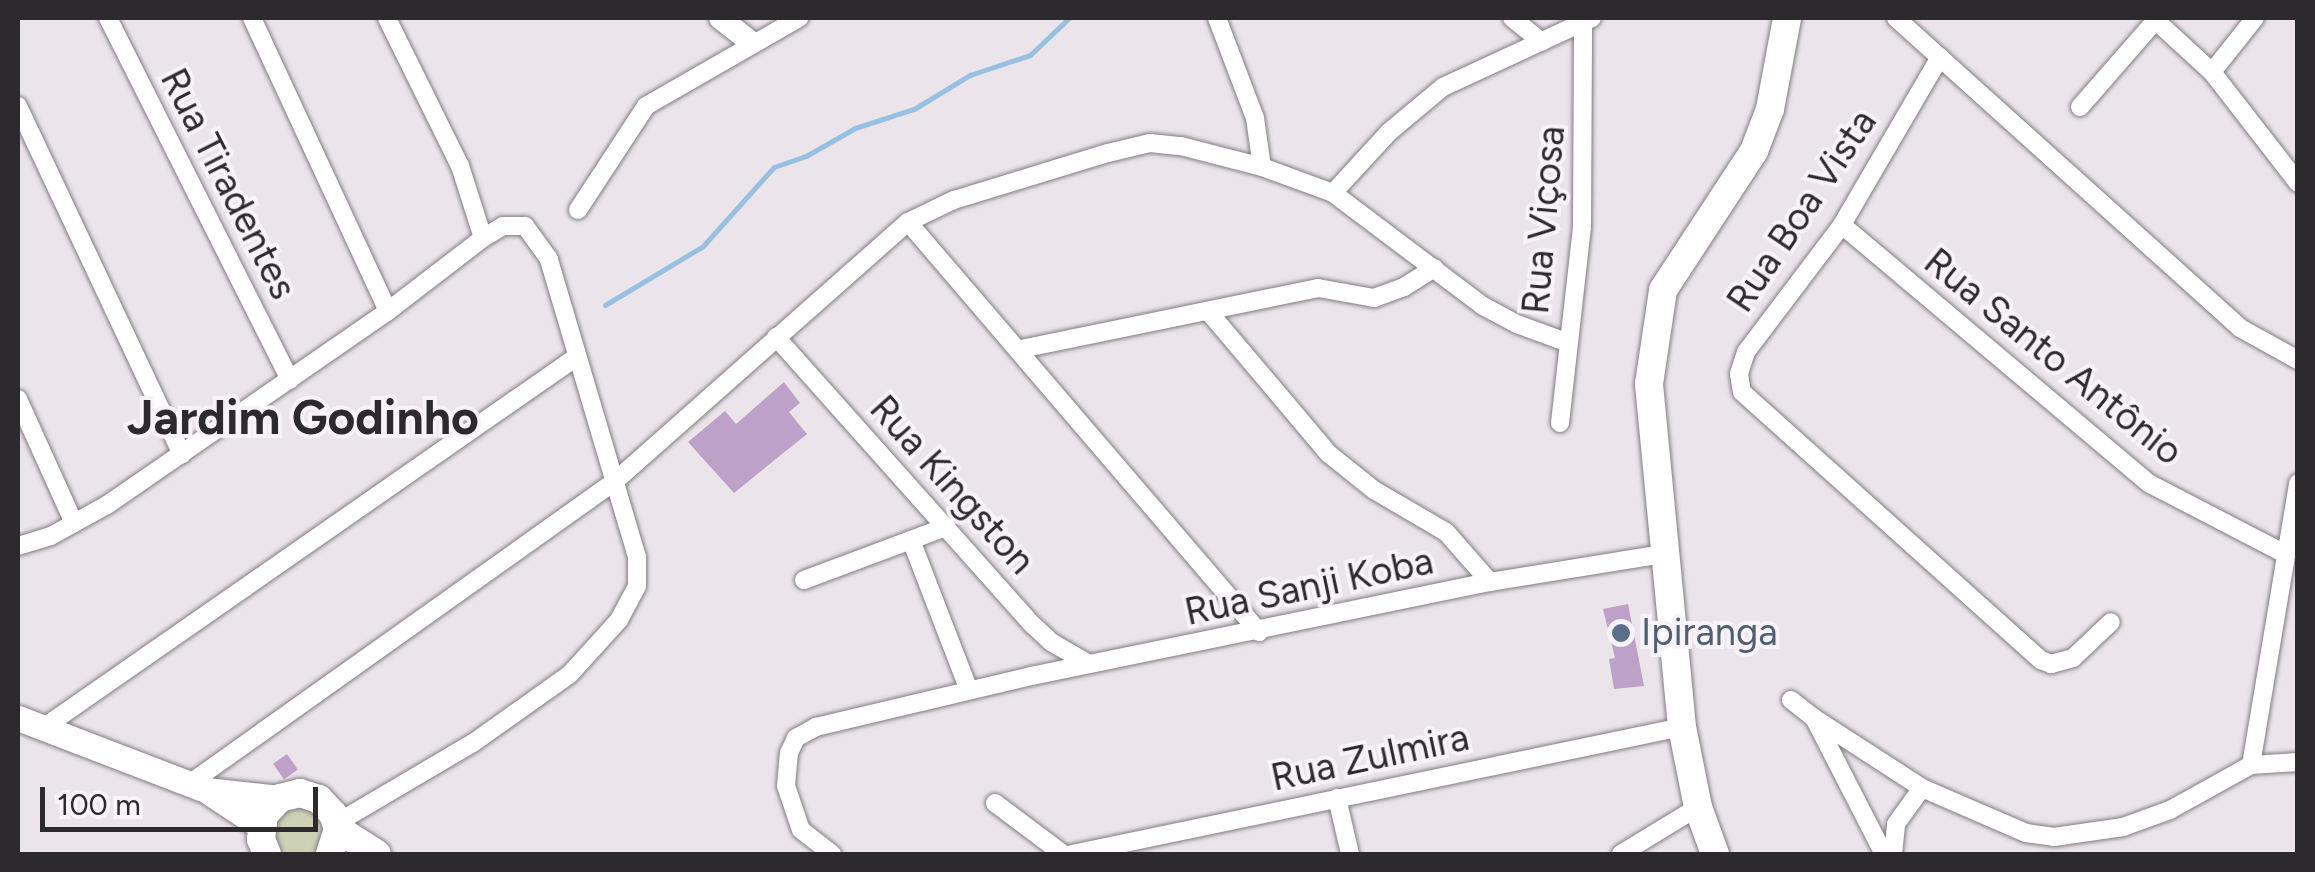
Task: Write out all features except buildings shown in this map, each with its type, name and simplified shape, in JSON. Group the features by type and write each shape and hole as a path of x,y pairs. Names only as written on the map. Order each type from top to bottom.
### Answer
{"main road":[{"path":"1715,854 1698,807 1682,727 1662,554 1649,384 1664,290 1754,150 1770,108 1788,18"},
{"path":"18,718 197,787 280,798 310,794 328,805 335,836 377,854"},
{"path":"197,787 264,847"},
{"path":"264,847 270,805 280,798"}],"street":[{"name":"Rua Tiradentes","path":"108,18 290,380"},
{"path":"252,18 388,312"},
{"path":"387,18 460,166 483,238"},
{"path":"720,18 751,42"},
{"path":"578,210 646,106 751,42 799,18"},
{"path":"1217,18 1255,118 1262,167"},
{"path":"1512,18 1542,42"},
{"path":"1896,18 2240,328 2298,360"},
{"path":"2080,106 2154,18 2212,72 2298,183"},
{"path":"2212,72 2255,18"},
{"path":"1333,193 1389,132 1443,87 1588,20"},
{"name":"Rua Viçosa","path":"1560,423 1566,342 1582,227 1588,20"},
{"name":"Rua Boa Vista","path":"1940,57 1842,225 1746,352 1739,374 1742,392 2041,660 2051,664 2073,658 2110,622"},
{"path":"18,106 182,454"},
{"path":"197,787 614,482 908,222 954,200 1150,143 1180,146 1262,167 1333,193 1484,306 1516,324 1566,342"},
{"path":"908,222 1021,349 1258,632"},
{"path":"18,546 74,523 182,454 388,312 483,238 514,224 533,233 556,278 575,358 637,558 637,586 619,620 570,674 335,836"},
{"name":"Rua Santo Antônio","path":"1842,225 2150,484 2285,554"},
{"path":"1021,349 1318,288 1374,298 1436,268"},
{"path":"1208,311 1329,454 1374,490 1446,532 1490,582"},
{"name":"Rua Kingston","path":"776,337 1050,642 1090,664"},
{"path":"43,728 575,358"},
{"path":"18,399 74,523"},
{"path":"2251,765 2298,483"},
{"path":"804,580 946,527"},
{"path":"911,540 969,690"},
{"name":"Rua Sanji Koba","path":"832,854 801,830 790,804 787,769 796,738 840,718 1490,582 1662,554"},
{"path":"1791,700 1922,788 2026,834 2089,835 2170,810 2251,765 2298,762"},
{"path":"1814,718 1884,854"},
{"name":"Rua Zulmira","path":"1072,854 1682,727"},
{"path":"1893,854 1896,824 1922,788"},
{"path":"1337,798 1350,854"},
{"path":"995,802 1063,854"},
{"path":"1622,854 1698,807"}],"green space":[{"path":"296,805 313,810 324,823 316,854 279,854 270,828 280,811"}],"waterway":[{"path":"605,305 703,246 774,167 806,156 855,128 914,109 970,75 1030,55 1069,18"}],"place":[{"name":"Ipiranga","path":"1621,633"}],"district":[{"name":"Jardim Godinho","path":"303,418"}]}
